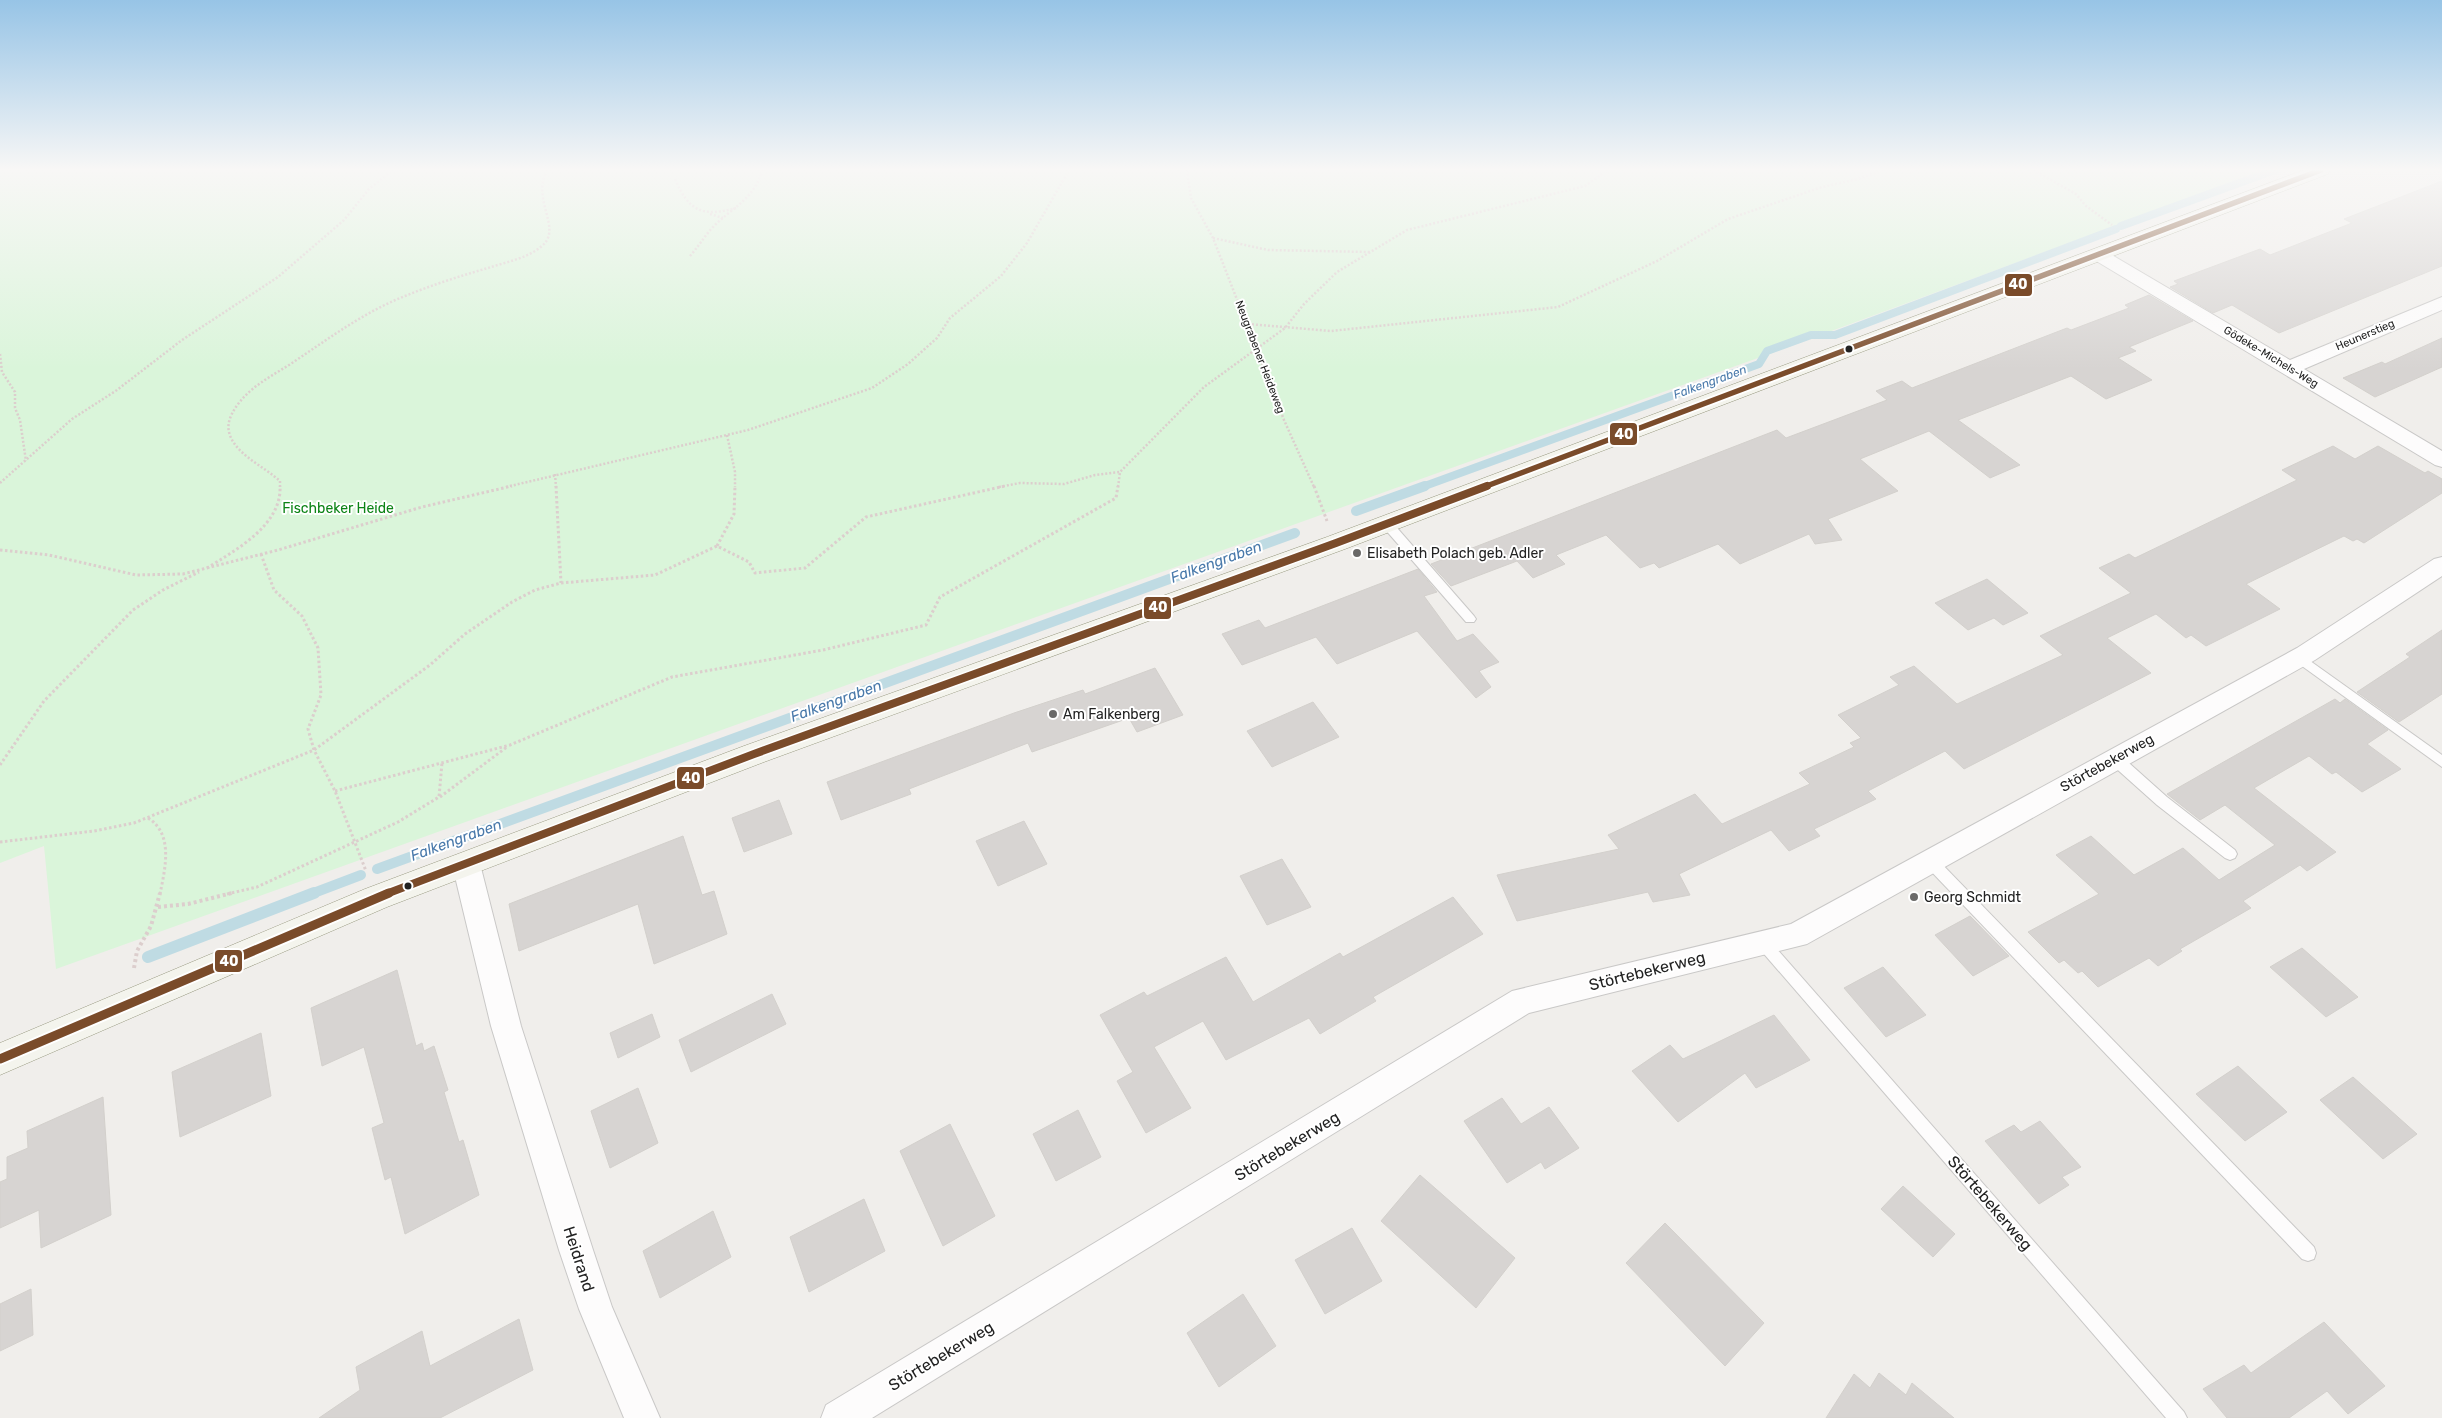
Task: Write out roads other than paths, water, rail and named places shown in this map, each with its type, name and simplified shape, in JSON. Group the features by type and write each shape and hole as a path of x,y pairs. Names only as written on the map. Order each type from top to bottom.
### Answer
{"street":[{"path":"0,1059 376,898 754,754 1336,543 2149,236"},
{"name":"Gödeke-Michels-Weg","path":"2099,256 2442,460"},
{"name":"Heunerstieg","path":"2289,368 2442,303"},
{"name":"Störtebekerweg","path":"839,1418 1522,1001 1797,935 2298,658 2442,565"},
{"name":"Heidrand","path":"466,864 506,1026 573,1240 596,1309 642,1418"}],"lane":[{"path":"1386,524 1470,619"},
{"path":"2298,658 2442,762"},
{"path":"2115,759 2230,854"},
{"path":"1930,861 2308,1253"},
{"name":"Störtebekerweg","path":"1763,943 2178,1418"}],"waterway":[{"name":"Falkengraben","path":"1422,487 1759,364 1767,351 1811,335 1835,335 2097,236"},
{"name":"Falkengraben","path":"1356,511 1425,486"},
{"name":"Falkengraben","path":"377,869 1295,533"},
{"name":"Falkengraben","path":"311,894 361,875"},
{"name":"Falkengraben","path":"148,957 314,893"}],"place":[{"name":"Elisabeth Polach geb. Adler","path":"1357,553"},
{"name":"Am Falkenberg","path":"1053,714"},
{"name":"Georg Schmidt","path":"1914,897"}],"park label":[{"name":"Fischbeker Heide","path":"338,508"}]}
